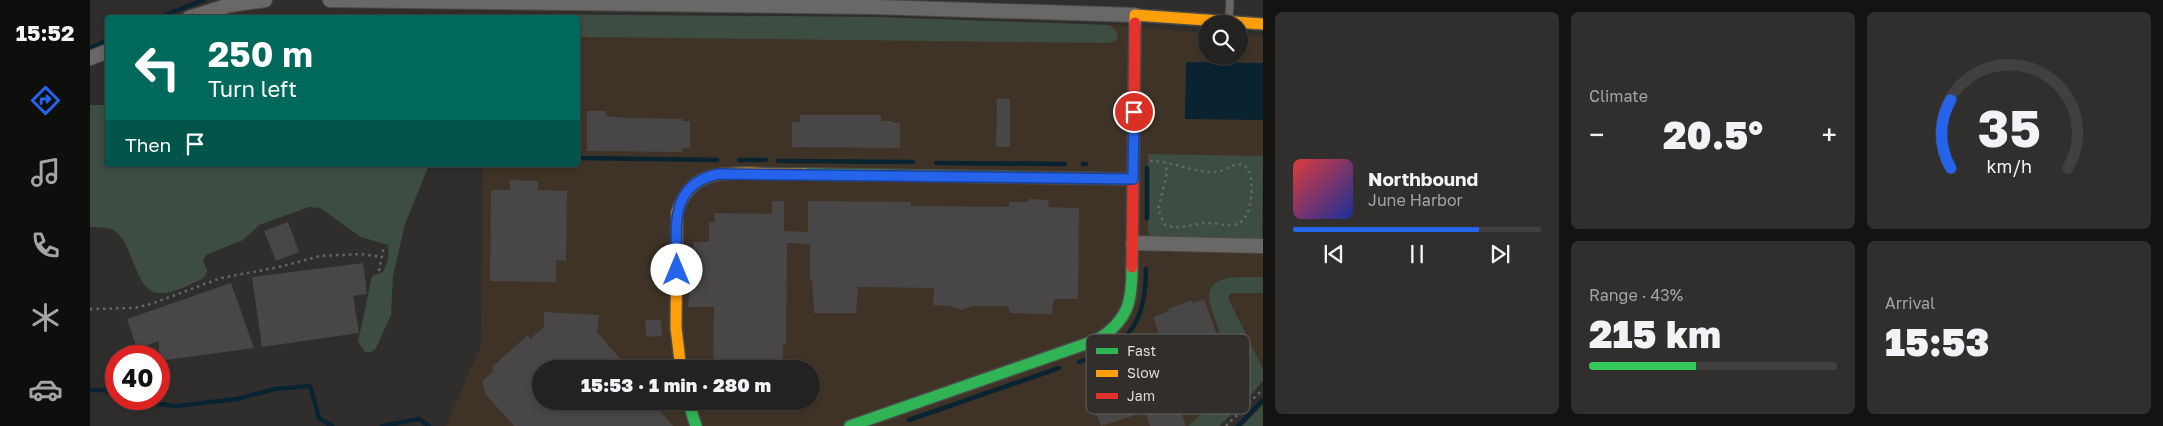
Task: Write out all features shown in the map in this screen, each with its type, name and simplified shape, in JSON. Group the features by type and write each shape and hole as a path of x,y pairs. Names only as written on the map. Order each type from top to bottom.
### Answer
{"street":[{"path":"198,15 230,5 265,0"},
{"path":"330,0 875,3 1198,20"},
{"path":"1107,334 1117,325 1128,307 1132,294 1134,15"},
{"path":"1248,23 1263,24"},
{"path":"90,58 105,52"},
{"path":"680,360 676,328 677,212 680,200 687,190 706,176 718,174 1133,179"},
{"path":"1133,243 1263,246"},
{"path":"850,426 1086,344"},
{"path":"691,410 696,426"}],"lane":[{"path":"1229,15 1230,0"}],"path":[{"path":"1143,161 1166,163 1215,172 1238,165 1244,166 1248,169 1251,178 1250,210 1246,218 1240,223 1231,226 1206,223 1172,227 1164,224 1158,209 1166,178 1166,163"},
{"path":"379,271 384,246"},
{"path":"90,309 134,308 151,304 221,278 279,267 320,256 361,254 382,257"},
{"path":"1250,402 1263,389"},
{"path":"1226,426 1238,414"}],"shaded area":[{"path":"493,14 875,17 1112,25 1198,32 1198,65 1248,65 1248,36 1263,37 1263,382 1250,395 1250,334 1086,334 1086,414 1231,414 1219,426 446,426 481,345 483,167 580,167 580,15 490,15"}],"green space":[{"path":"493,14 875,17 1108,25 1115,29 1118,35 1115,41 1108,43 580,37 580,15 490,15"},
{"path":"90,105 105,105 105,167 428,167 405,224 393,276 391,315 376,348 371,352 365,352 358,342 372,276 383,272 388,259 388,245 361,237 320,208 309,207 259,225 243,240 206,255 203,261 207,270 206,275 202,279 181,289 163,293 150,290 144,284 126,244 120,236 110,229 90,227"},
{"path":"1148,154 1263,156 1262,240 1153,238 1148,233"},
{"path":"1236,277 1263,277 1263,293 1230,294 1228,298 1246,334 1220,334 1209,301 1210,291 1220,280"},
{"path":"1250,343 1263,369 1263,380 1250,397"},
{"path":"1263,405 1263,426 1242,426"},
{"path":"1202,414 1232,414 1219,426 1188,426"}],"water":[{"path":"1186,62 1198,62 1198,65 1248,65 1248,63 1263,63 1263,120 1185,119"}],"building":[{"path":"997,98 1010,99 1010,147 996,147"},
{"path":"587,111 606,111 606,116 683,119 682,121 690,121 690,148 682,148 682,152 587,151"},
{"path":"800,115 881,115 881,121 900,123 900,148 792,147 792,122 800,122"},
{"path":"510,180 538,181 538,190 567,191 566,261 556,260 556,282 490,281 491,190 510,190"},
{"path":"1029,199 1049,200 1048,207 1079,208 1078,299 1054,299 1052,314 1010,313 1008,306 973,306 962,310 951,306 933,305 934,288 858,287 856,313 814,313 812,279 810,279 810,244 787,243 786,344 783,344 782,360 713,360 714,307 688,307 694,242 709,242 709,222 715,222 714,213 772,214 772,201 784,201 784,231 808,232 808,201 911,202 911,206 1009,207 1009,202 1029,202"},
{"path":"288,222 299,252 276,261 264,231"},
{"path":"363,263 367,294 353,296 359,333 262,347 252,277"},
{"path":"231,283 254,348 170,359 170,345 159,345 159,341 148,345 136,345 127,319"},
{"path":"1204,299 1217,334 1159,334 1153,317 1192,300 1193,303"},
{"path":"544,312 599,315 597,332 621,360 532,360 532,410 659,410 673,426 514,426 486,395 482,381 494,371 492,367 528,335 530,339 544,327"},
{"path":"645,320 661,320 662,336 646,337"},
{"path":"1097,414 1139,414 1101,426"},
{"path":"1146,414 1182,414 1186,426 1150,426"}],"waterway":[{"path":"165,15 204,0"},
{"path":"90,48 105,41"},
{"path":"580,158 717,160"},
{"path":"739,160 766,160"},
{"path":"778,161 913,162"},
{"path":"936,163 1065,164"},
{"path":"1147,168 1147,218"},
{"path":"1128,334 1132,329 1143,304 1146,269"},
{"path":"1079,362 1086,359"},
{"path":"909,420 1059,368"},
{"path":"170,405 237,399 275,389 310,386 319,418 332,426"},
{"path":"90,390 105,390"},
{"path":"1250,414 1263,400"},
{"path":"1238,426 1250,414"},
{"path":"382,426 419,419 429,426"}],"traffic: fast":[{"path":"805,174 1133,179"},
{"path":"1106,334 1116,325 1126,309 1131,290 1132,267"},
{"path":"850,426 1086,344"},
{"path":"691,410 696,426"}],"traffic: slow":[{"path":"1135,23 1135,15 1263,24"},
{"path":"680,360 676,328 677,212 682,199 689,189 697,183 716,175 738,173 805,174"}],"traffic: jam":[{"path":"1132,267 1135,23"}],"route":[{"path":"677,270 677,212 680,200 687,190 706,176 718,174 1133,179 1134,112"}]}
